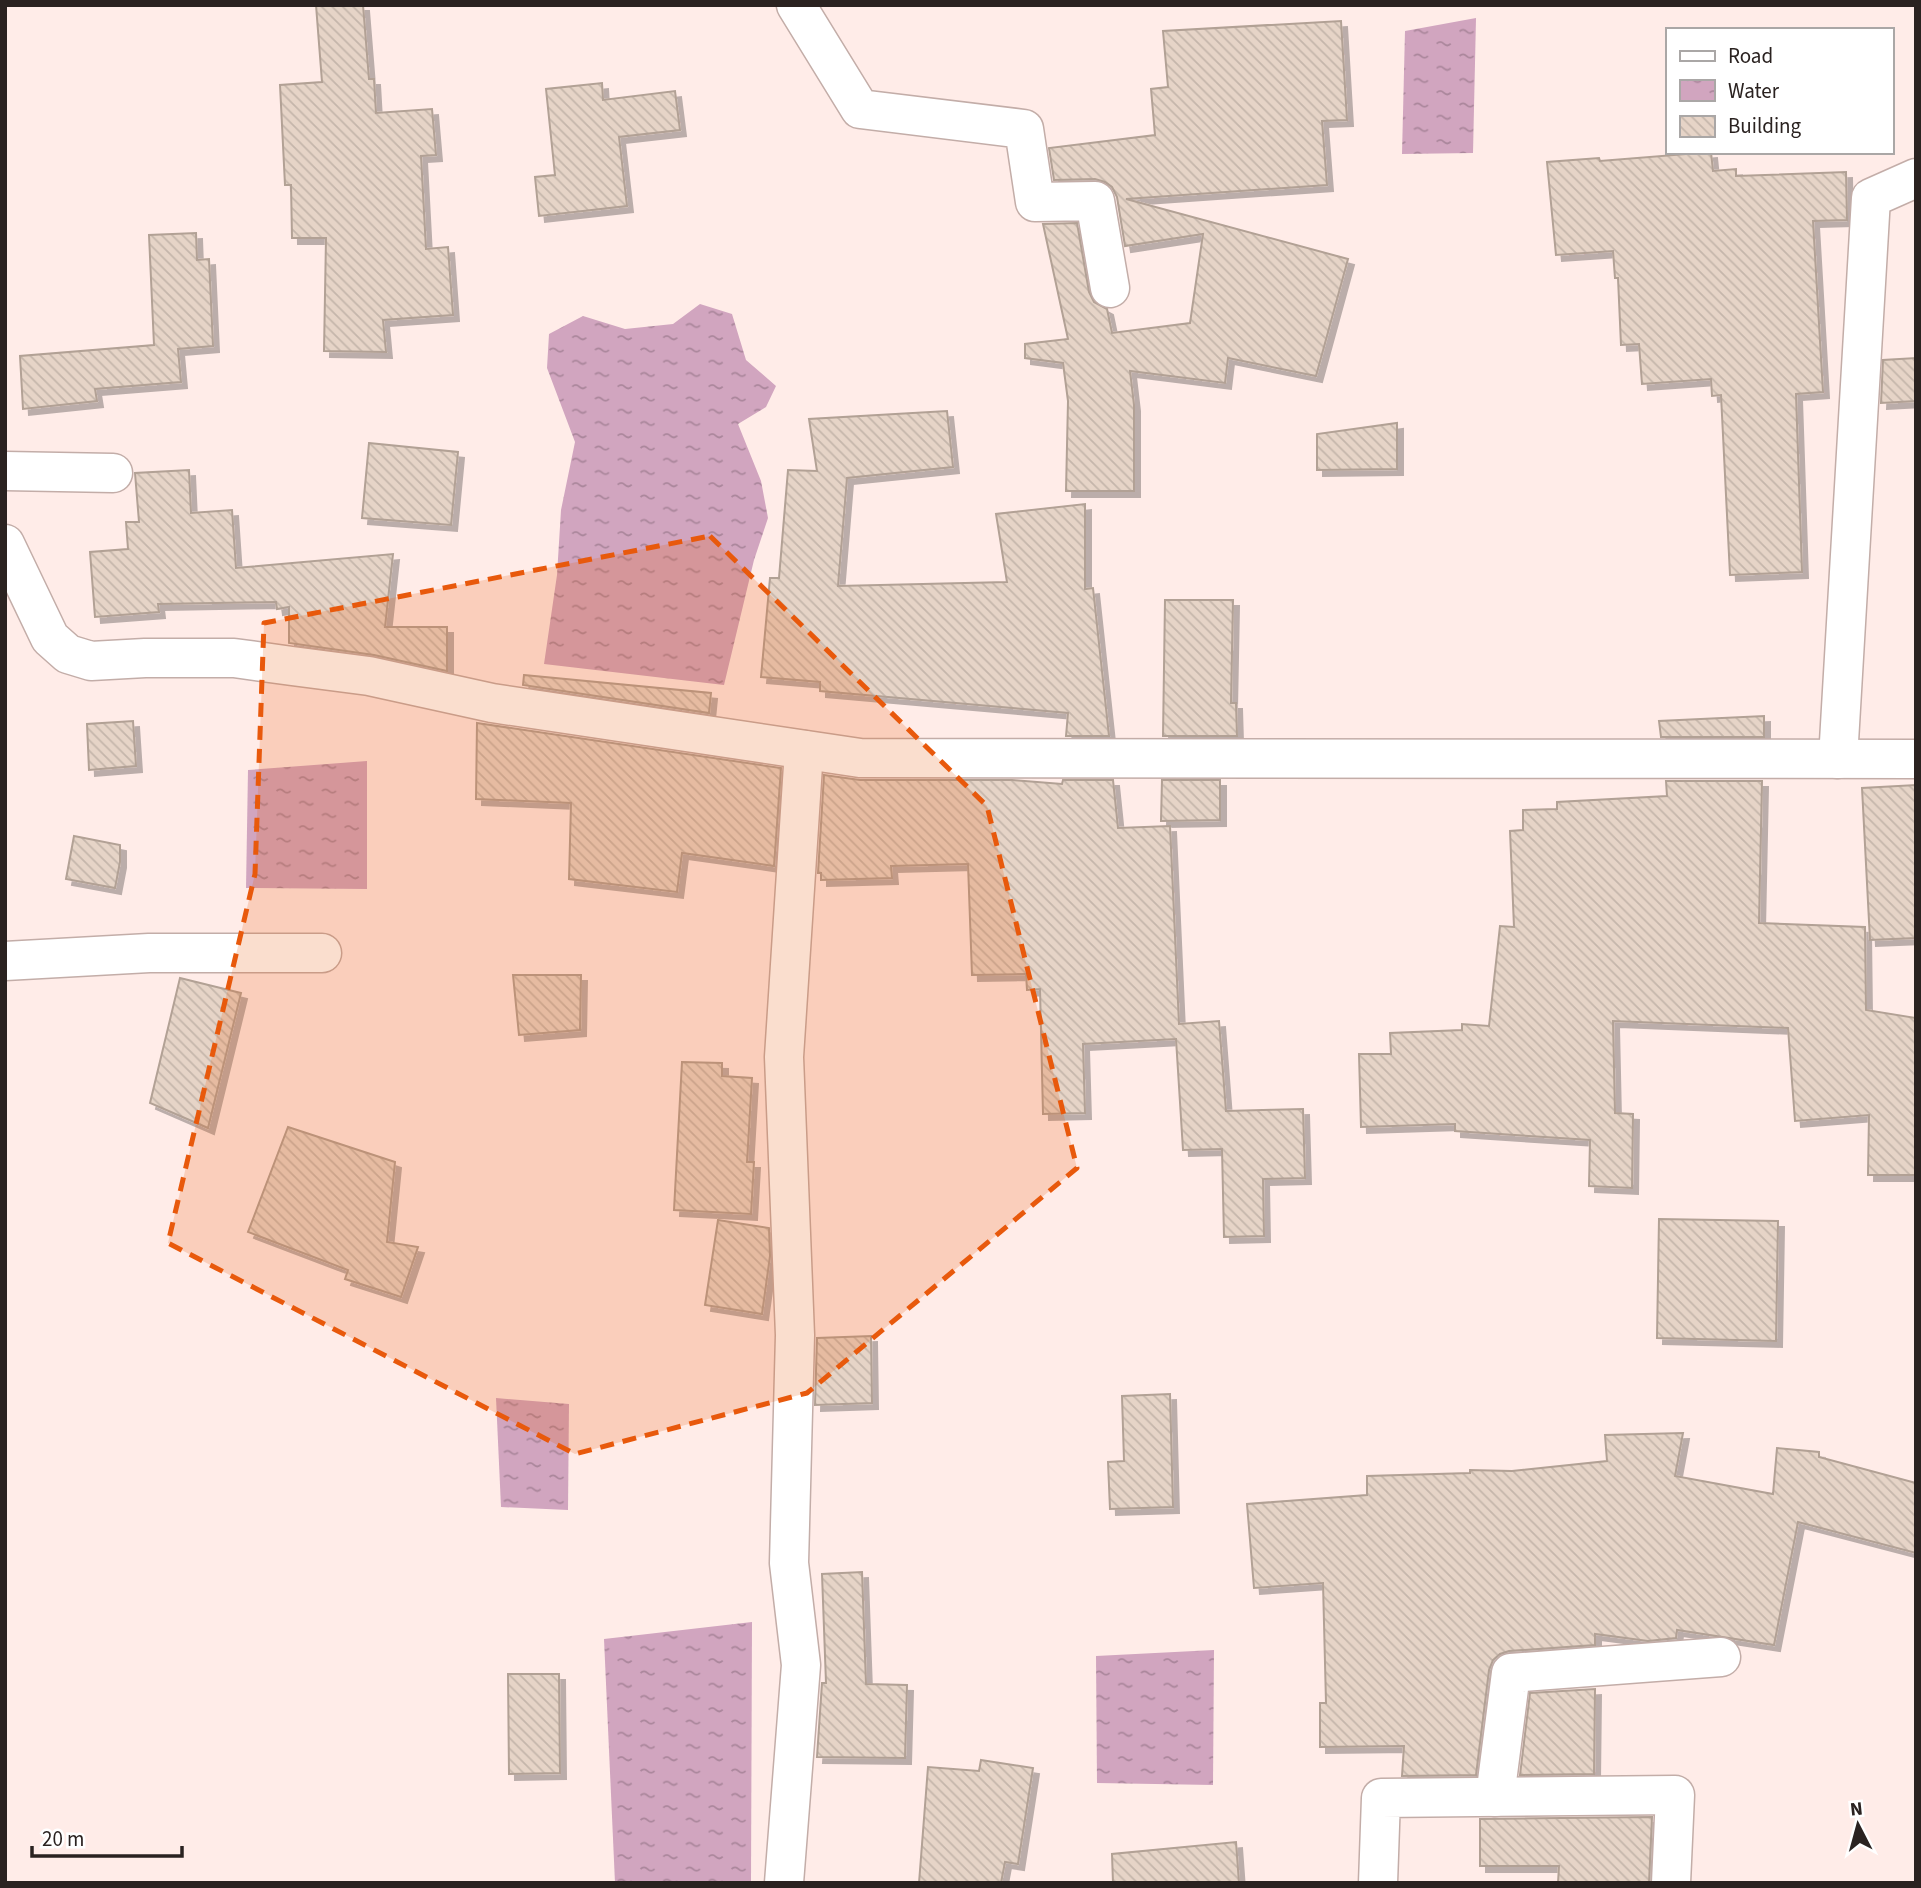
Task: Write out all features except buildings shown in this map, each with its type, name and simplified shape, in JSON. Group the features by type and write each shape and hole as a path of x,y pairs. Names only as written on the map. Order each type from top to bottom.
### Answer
{"street":[{"path":"796,5 860,109 1024,129 1035,202 1095,201 1110,289"},
{"path":"1838,759 1871,198 1916,178"},
{"path":"5,471 113,473"},
{"path":"5,544 50,638 68,654 92,661 145,657 234,658 369,676 492,703 860,758 1916,759"},
{"path":"784,1883 801,1665 789,1563 795,1335 784,1057 804,750"},
{"path":"5,961 149,953 322,953"},
{"path":"1495,1797 1511,1673 1721,1657"},
{"path":"1378,1883 1381,1798 1675,1795 1671,1883"}],"highlighted area":[{"path":"710,536 987,806 1077,1168 807,1393 575,1454 168,1243 255,874 264,623"}],"water":[{"path":"1476,18 1473,153 1402,154 1405,31"},
{"path":"700,304 732,314 746,360 776,386 766,407 738,424 761,481 768,518 754,560 724,685 544,664 557,575 561,510 575,442 547,368 549,334 583,316 625,329 673,324"},
{"path":"367,761 367,889 246,888 248,770"},
{"path":"496,1398 569,1404 568,1510 501,1507"},
{"path":"752,1622 751,1883 615,1883 604,1639"},
{"path":"1214,1650 1213,1785 1097,1783 1096,1656"}]}
